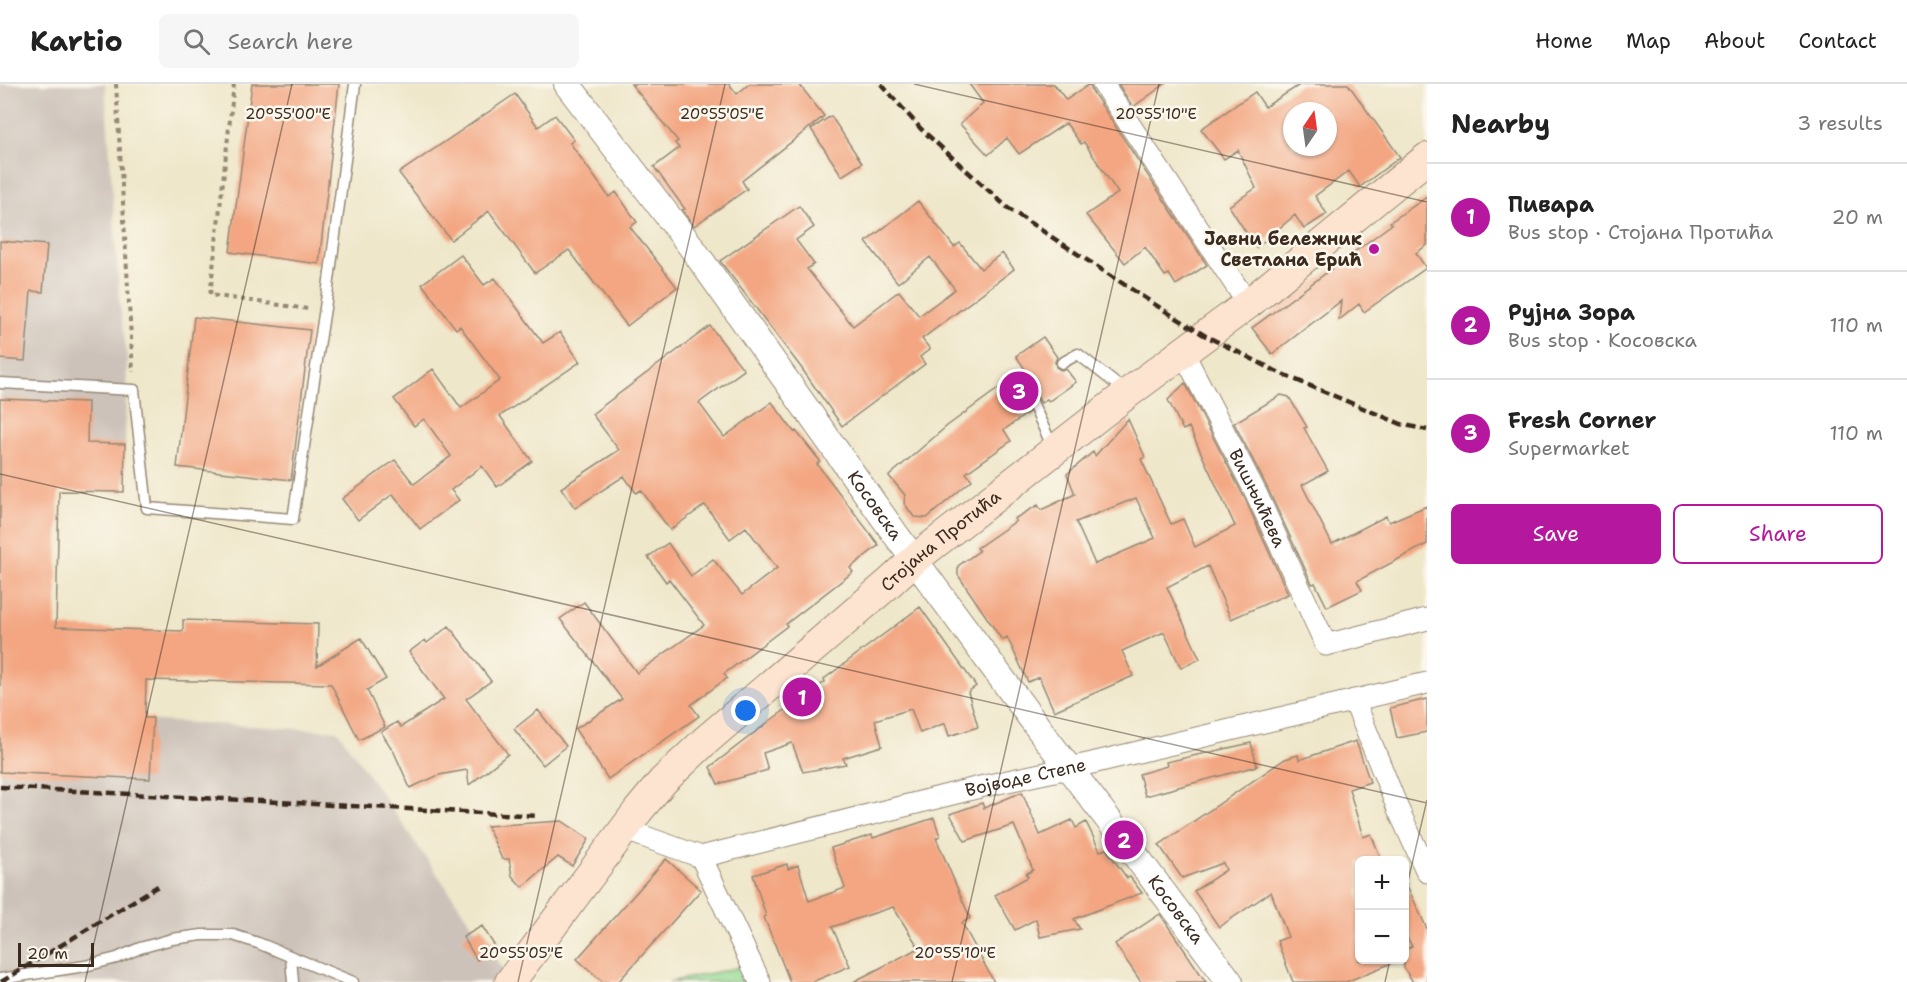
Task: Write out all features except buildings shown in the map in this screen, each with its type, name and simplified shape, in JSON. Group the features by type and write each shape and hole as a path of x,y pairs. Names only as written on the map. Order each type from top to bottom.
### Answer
{"main road":[{"name":"Стојана Протића","path":"510,982 663,781 704,742 915,559 1128,393 1248,304 1427,158"}],"street":[{"name":"Косовска","path":"567,84 690,245 891,528 1067,767 1230,982"},
{"path":"1103,84 1248,304"},
{"name":"Вишњићева","path":"1183,352 1256,494 1326,645 1427,619"},
{"name":"Војводе Степе","path":"701,857 1067,767 1427,683"},
{"path":"1354,700 1398,809 1427,872"},
{"path":"626,830 701,857 760,982"}],"lane":[{"path":"0,383 134,390 147,508 293,519 328,288 355,84"},
{"path":"1062,363 1078,354 1128,393"},
{"path":"1032,402 1055,452"},
{"path":"0,979 85,966 117,958 140,948 172,939 202,935 233,935 353,982"},
{"path":"291,958 293,982"}],"path":[{"path":"116,84 134,390"},
{"path":"234,84 210,295 311,309"}],"shaded area":[{"path":"0,84 105,84 120,307 127,356 124,492 0,489"},
{"path":"0,712 338,731 512,982 0,982"}],"green space":[{"path":"746,966 754,982 669,982"}],"railway":[{"path":"881,84 921,129 1009,209 1154,304 1204,335 1282,374 1401,424 1427,430"},
{"path":"0,787 538,816"},
{"path":"1,982 158,886"}],"place":[{"name":"Јавни бележник Светлана Ерић","path":"1374,249"},
{"name":"Fresh Corner","path":"1019,391"},
{"name":"Пивара","path":"802,697"},
{"name":"Рујна Зора","path":"1124,840"}]}
